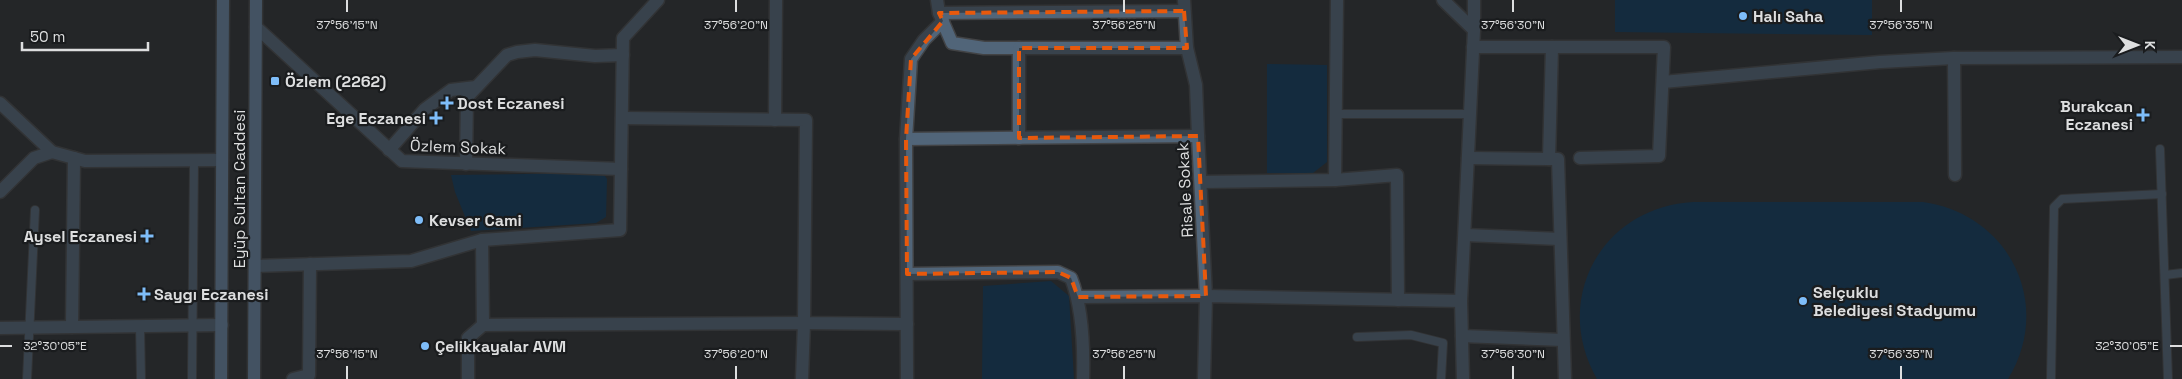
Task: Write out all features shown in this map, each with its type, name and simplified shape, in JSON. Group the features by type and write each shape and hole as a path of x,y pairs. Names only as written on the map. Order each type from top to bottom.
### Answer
{"main road":[{"name":"Eyüp Sultan Caddesi","path":"221,379 223,0"},
{"name":"Eyüp Sultan Caddesi","path":"254,379 256,0"}],"street":[{"path":"255,266 411,261 482,240 620,230 623,38 658,0"},
{"path":"775,120 776,0"},
{"path":"937,0 941,18 952,43 984,48 1187,48"},
{"path":"1335,180 1337,0"},
{"path":"1443,0 1474,30"},
{"path":"1463,379 1461,301 1474,0"},
{"path":"907,379 906,139 911,59 924,40 941,18 1184,6"},
{"name":"Risale Sokak","path":"1184,6 1187,48 1196,85 1206,296 1204,379"},
{"name":"Özlem Sokak","path":"256,26 402,162 621,168"},
{"path":"1473,47 1664,47 1659,156 1580,158"},
{"path":"1549,159 1552,47"},
{"path":"1019,48 1019,138"},
{"path":"466,164 467,97 507,55 535,50 595,56 623,55"},
{"path":"1663,82 1880,62 1954,58 2182,57"},
{"path":"1954,58 1955,175"},
{"path":"389,150 425,109 451,90 476,87"},
{"path":"0,103 52,152 85,161 222,160"},
{"path":"622,118 806,120 802,379"},
{"path":"906,139 1198,136"},
{"path":"0,192 34,158 52,152"},
{"path":"72,327 74,158"},
{"path":"1468,158 1558,159 1565,379"},
{"path":"1201,182 1335,180 1397,175 1398,300"},
{"path":"1465,234 1560,238"},
{"path":"482,240 483,325"},
{"path":"293,379 309,375 310,264"},
{"path":"907,274 1058,272 1071,278 1078,297 1083,379"},
{"path":"1078,297 1206,296 1461,301"},
{"path":"468,379 468,338 483,325 907,324"},
{"path":"0,328 222,325"},
{"path":"1462,336 1563,340"}],"lane":[{"path":"1335,114 1470,114"},
{"path":"2160,149 2168,379"},
{"path":"192,379 194,160"},
{"path":"2051,379 2054,207 2062,199 2162,194"},
{"path":"27,379 35,210"},
{"path":"2164,275 2182,273"},
{"path":"140,326 141,379"},
{"path":"1357,337 1411,335 1443,343 1441,379"}],"highlighted area":[{"path":"1184,11 1187,48 1019,48 1019,138 1198,136 1206,296 1078,297 1071,278 1058,272 907,274 906,139 911,59 943,21 939,13"}],"shaded area":[{"name":"Halı Saha","path":"1615,0 1872,0 1872,35 1615,32"},
{"path":"1267,64 1327,65 1327,162 1313,173 1267,173"},
{"path":"603,173 607,179 606,217 596,223 471,231 455,192 451,175"},
{"name":"Selçuklu Belediyesi Stadyumu","path":"1693,202 1923,202 1953,210 1979,224 2000,244 2015,267 2024,293 2026,321 2021,350 2008,379 1597,379 1584,349 1580,318 1583,289 1594,262 1611,239 1633,221 1661,208"},
{"path":"1051,281 1069,296 1074,379 982,379 983,286"}],"place":[{"name":"Halı Saha","path":"1743,16"},
{"name":"Özlem (2262)","path":"275,81"},
{"name":"Dost Eczanesi","path":"447,103"},
{"name":"Burakcan Eczanesi","path":"2143,115"},
{"name":"Ege Eczanesi","path":"436,118"},
{"name":"Kevser Cami","path":"419,220"},
{"name":"Aysel Eczanesi","path":"147,236"},
{"name":"Saygı Eczanesi","path":"144,294"},
{"name":"Selçuklu Belediyesi Stadyumu","path":"1803,301"},
{"name":"Çelikkayalar AVM","path":"425,346"}]}
